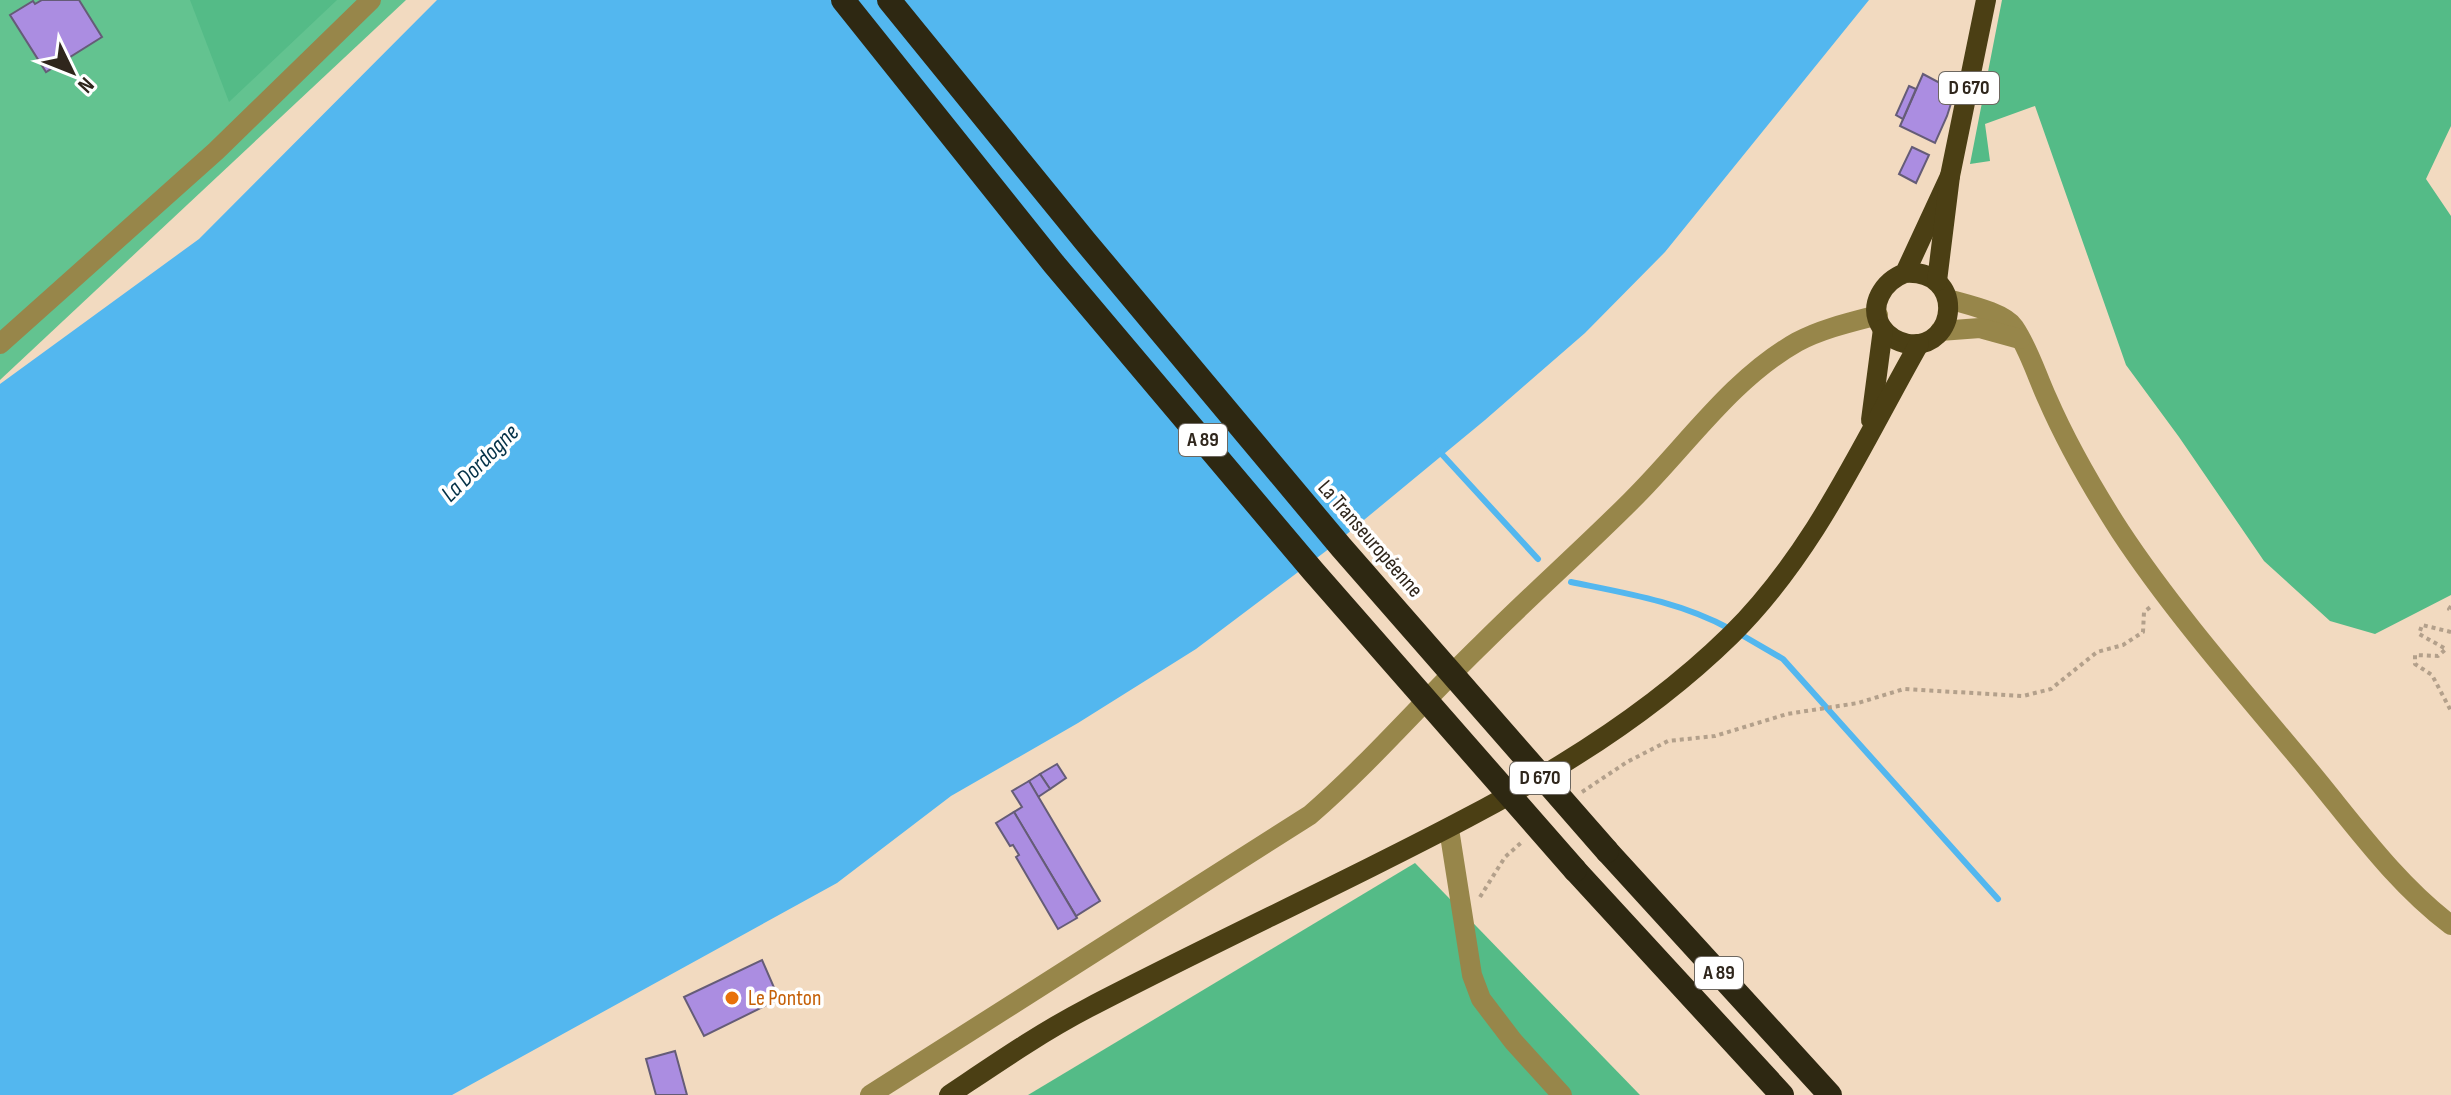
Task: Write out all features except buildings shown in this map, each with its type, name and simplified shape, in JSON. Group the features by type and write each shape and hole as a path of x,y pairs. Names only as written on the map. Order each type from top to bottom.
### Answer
{"highway":[{"name":"A 89","path":"843,0 1094,312 1313,571 1575,870 1782,1095"},
{"name":"La Transeuropéenne","path":"889,0 1085,241 1331,534 1607,851 1830,1095"}],"main road":[{"name":"D 670","path":"1942,290 1950,176 1986,0"},
{"name":"D 670","path":"1905,273 1950,176"},
{"path":"1905,273 1927,275 1942,290 1949,310 1940,331 1931,339 1919,344 1899,341 1880,322 1877,304 1880,293 1895,277 1905,273"},
{"name":"D 670","path":"1870,431 1880,322"},
{"name":"D 670","path":"949,1095 1084,1009 1449,829 1568,762 1631,721 1733,633 1794,560 1837,496 1919,344"}],"street":[{"path":"0,344 216,151 371,0"},
{"path":"1942,290 2012,324 2073,450 2120,531 2238,685 2397,876 2426,906 2451,925"},
{"path":"870,1095 1310,815 1354,777 1482,644 1633,500 1734,391 1768,361 1799,341 1845,324 1880,322"},
{"path":"1940,331 1980,328 2020,339"},
{"path":"1449,829 1472,975 1481,999 1503,1030 1562,1095"}],"path":[{"path":"1573,800 1627,762 1668,741 1715,736 1787,714 1858,703 1904,689 2023,696 2051,689 2097,652 2123,645 2143,632 2144,612 2167,595"},
{"path":"2451,632 2422,625 2419,634 2446,649 2438,656 2415,655 2415,664 2432,675 2451,711"},
{"path":"1467,937 1475,905 1505,857 1528,838"}],"green space":[{"path":"0,0 406,0 0,380"},
{"path":"190,0 337,0 229,102"},
{"path":"2002,0 2451,0 2451,126 2426,179 2451,216 2451,595 2375,634 2330,621 2264,561 2126,365 2035,106 1985,124 1990,161 1970,164"},
{"path":"1415,863 1640,1095 1028,1095"}],"water":[{"name":"La Dordogne","path":"437,0 1869,0 1665,252 1585,333 1485,420 1330,548 1196,649 1078,723 951,796 837,883 452,1095 0,1095 0,384 199,239"}],"waterway":[{"path":"1438,450 1538,559"},
{"path":"1571,582 1672,605 1730,629"},
{"path":"1740,634 1783,659 1998,899"}],"place":[{"name":"Le Ponton","path":"732,998"}]}
